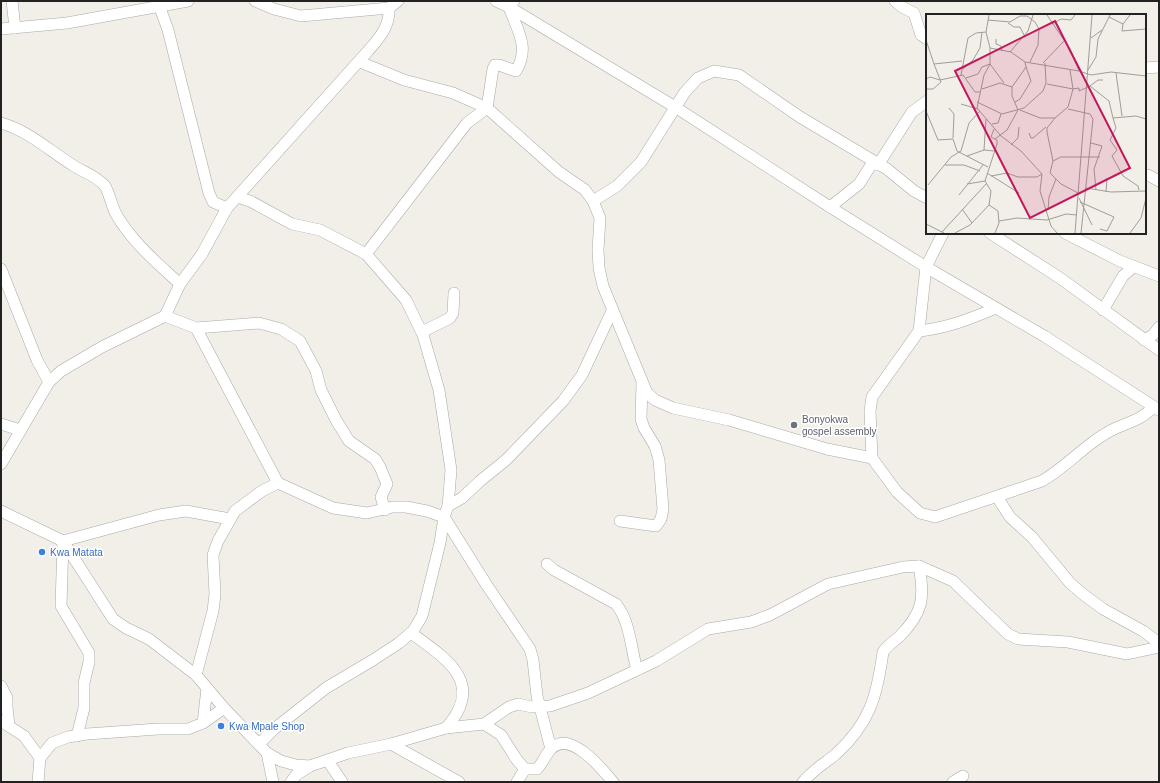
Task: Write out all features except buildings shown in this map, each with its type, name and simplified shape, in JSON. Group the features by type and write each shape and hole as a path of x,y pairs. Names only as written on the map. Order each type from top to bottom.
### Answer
{"street":[{"path":"12,1 15,28"},
{"path":"1,29 68,23 159,5 188,1"},
{"path":"255,1 274,9 301,16 389,8 398,1"},
{"path":"496,1 512,4 830,207 926,267 1044,336 1156,409 1146,416 1115,429 1087,447 1055,474 1042,481 997,498 935,517 920,513 897,492 872,458 870,411 872,397 919,331 926,267 942,234"},
{"path":"895,1 902,8 914,13 921,36 926,38"},
{"path":"366,254 467,123 487,108 493,69 495,65 516,71 524,52 512,4"},
{"path":"159,5 168,30 209,193 213,202 227,208"},
{"path":"1,464 49,382 61,371 102,347 165,316 180,284 202,254 227,208 360,62 386,28 389,21 389,8"},
{"path":"360,62 404,80 453,93 487,108 559,172 585,190 600,218 599,268 602,286 647,393 655,400 674,408 729,420 827,449 872,458"},
{"path":"1146,68 1159,67"},
{"path":"592,201 617,186 641,162 685,92 698,78 714,71 739,75 800,117 876,163 926,197"},
{"path":"830,207 859,184 876,163 908,117 918,106 926,102"},
{"path":"1,123 19,129 41,142 73,166 99,181 106,188 108,197 116,215 130,234 144,250 180,284"},
{"path":"1148,175 1159,181"},
{"path":"237,197 245,199 292,224 320,230 366,254 406,300 422,332 439,390 451,470 446,512 440,543 422,616 410,633 399,643 326,688 274,729 263,748 273,782"},
{"path":"992,234 1060,278 1159,350"},
{"path":"1067,234 1133,267 1159,276"},
{"path":"1103,310 1123,276 1133,267"},
{"path":"1,269 37,360 49,382"},
{"path":"422,332 450,318 453,314 454,293"},
{"path":"919,331 940,329 965,321 996,308"},
{"path":"196,328 278,483 333,508 367,513 393,507 446,512 506,460 563,401 582,375 612,311"},
{"path":"165,316 196,328 259,323 281,329 300,341 316,372 329,408 343,433 349,441 375,459 380,467 387,484 381,497 385,510"},
{"path":"1144,340 1153,335 1159,327"},
{"path":"1144,340 1159,356"},
{"path":"620,521 656,526 661,519 663,509 658,451 644,428 641,419 642,382"},
{"path":"1,424 20,430"},
{"path":"196,674 215,594 214,555 230,519 244,503 278,483"},
{"path":"997,498 1010,517 1032,537 1070,583 1103,609 1143,631 1159,643"},
{"path":"1,511 63,541 113,619 126,628 149,639 196,674 224,708 263,748 281,761 296,765 310,766"},
{"path":"63,541 159,515 186,511 230,519"},
{"path":"446,512 486,584 530,648 533,660 537,696 541,706 551,749"},
{"path":"63,541 61,606 89,652 84,683 84,708 77,736"},
{"path":"547,564 554,570 616,604 621,610 626,625 636,670"},
{"path":"803,782 813,770 835,755 860,727 868,713 878,685 883,652 885,648 899,637 920,611 923,589 919,566"},
{"path":"291,782 296,775 310,766 348,753 391,744 446,728 484,724 508,707 518,704 550,706 588,692 636,670 656,660 708,629 751,622 770,616 828,584 903,567 919,566 956,583 1008,634 1018,639 1068,642 1127,654 1159,647"},
{"path":"410,633 442,657 462,681 463,697 461,705 454,718 446,728"},
{"path":"1,686 8,698 5,724 24,736 40,758"},
{"path":"203,723 207,688"},
{"path":"38,782 40,758 52,743 77,736 164,728 188,729 203,723 224,708"},
{"path":"484,724 495,729 501,735 525,769"},
{"path":"525,769 537,769 542,764 551,749 566,743 577,748 597,763 613,782"},
{"path":"391,744 459,782"},
{"path":"328,761 342,782"},
{"path":"517,782 525,769"}],"place":[{"name":"Bonyokwa gospel assembly","path":"794,425"},
{"name":"Kwa Matata","path":"42,552"},
{"name":"Kwa Mpale Shop","path":"221,726"}]}
